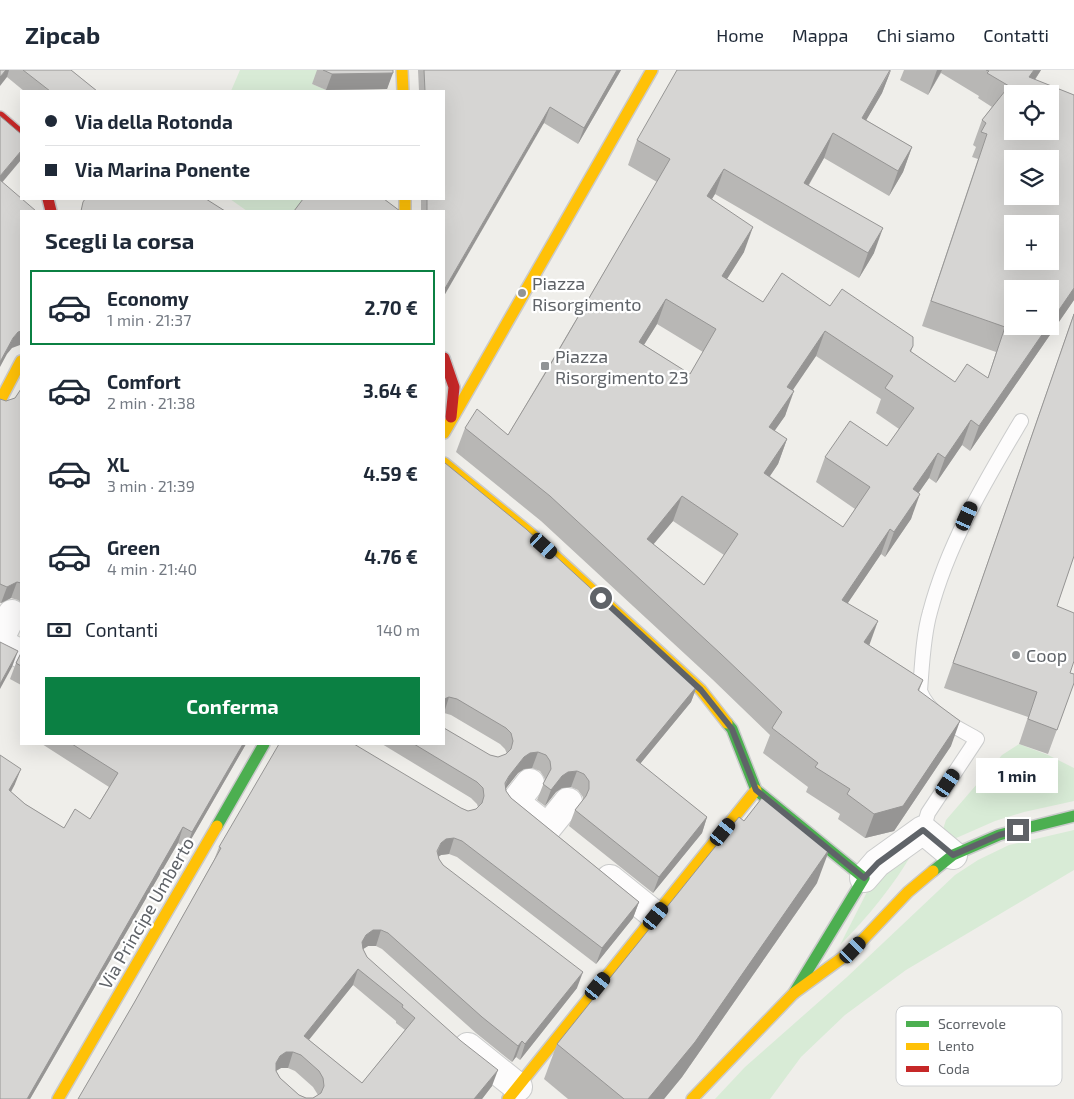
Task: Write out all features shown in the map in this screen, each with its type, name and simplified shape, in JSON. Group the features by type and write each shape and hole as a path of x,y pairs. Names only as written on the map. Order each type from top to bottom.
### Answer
{"street":[{"path":"402,70 403,90"},
{"path":"445,431 652,70"},
{"path":"0,117 20,133"},
{"path":"445,354 456,358"},
{"path":"470,360 485,360"},
{"path":"445,361 454,387 450,421"},
{"path":"0,400 20,363"},
{"path":"445,464 530,532 701,690 732,729 756,790 864,878"},
{"path":"0,639 11,613"},
{"path":"0,643 20,653"},
{"name":"Via Principe Umberto","path":"58,1099 263,745"},
{"path":"530,783 515,802 555,835 568,802"},
{"path":"452,1032 513,1093 590,980 656,916 756,790"},
{"path":"692,1099 794,993 853,950 908,892 953,855 999,835 1074,816"},
{"path":"794,993 864,878 878,863 923,830 953,855"},
{"path":"594,866 656,916"}],"lane":[{"path":"923,830 928,813 977,739 936,714 923,700 920,691 930,613 948,560 974,502 1021,420"}],"green space":[{"path":"240,70 319,70 312,84 326,90 231,90"},
{"path":"231,200 307,200 300,210 246,210"},
{"path":"1019,744 1048,755 1074,768 1074,801 1024,812 995,821 954,839 948,837 943,829 946,820 1002,755"},
{"path":"1074,830 1074,870 906,970 845,1015 801,1057 770,1099 715,1099 745,1067 847,977 955,875 978,860 1009,845"},
{"path":"913,852 880,901 840,945 870,886"}],"building":[{"path":"0,70 6,70 0,77"},
{"path":"23,70 71,70 96,90 49,90"},
{"path":"323,70 393,70 393,73 332,74"},
{"path":"424,70 617,70 584,128 550,107 445,288 445,210 427,210 427,200 445,200 445,90 425,90"},
{"path":"677,70 890,70 862,118 912,147 898,171 833,133 804,183 883,228 868,253 724,169 707,196 753,227 722,276 763,302 782,273 830,306 842,289 913,337 913,346 910,351 955,382 967,364 988,378 1004,330 1004,335 1042,335 979,426 971,420 945,458 938,453 913,489 920,494 894,532 890,529 842,600 878,621 864,642 923,680 918,690 960,721 903,806 874,814 847,794 850,789 815,767 818,763 772,728 782,712 550,496 465,428 477,409 508,435 670,159 637,140","holes":["666,299 716,329 690,374 639,342","825,331 893,376 885,388 914,408 887,446 850,421 825,457 870,487 843,527 764,473 787,439 769,427 794,391 787,387","682,496 738,534 704,585 647,539"]},
{"path":"986,70 1034,70 1029,77 1049,85 1007,85 987,73 989,71"},
{"path":"1059,89 1074,95 1074,288 1059,310 1059,280 1004,280 1004,327 931,301 987,134 981,132 986,123 982,120 1004,92 1004,140 1059,140"},
{"path":"0,116 20,133 20,152 0,176"},
{"path":"0,180 20,197 20,200 23,200 35,210 20,210 20,331 13,338 0,362"},
{"path":"84,200 208,200 223,210 81,210"},
{"path":"302,200 385,200 399,210 295,210"},
{"path":"1074,314 1074,556 1057,606 1074,613 1074,661 1070,673 1074,674 1074,683 1057,730 1028,719 1037,692 953,663"},
{"path":"20,390 20,583 17,582 7,587 0,584 0,399 6,401 15,398"},
{"path":"445,463 526,529 697,686 636,760 707,817 659,877 575,810 589,789 589,781 584,774 577,771 568,772 562,776 551,790 543,784 551,769 550,761 546,755 538,752 530,753 524,757 505,783 506,791 511,798 639,902 602,948 462,841 454,838 446,839 441,843 437,851 443,865 583,972 525,1044 522,1041 518,1046 482,1017 388,933 381,930 373,930 366,935 362,942 367,957 461,1041 498,1070 474,1099 78,1099 278,745 356,745 461,808 468,811 476,809 482,803 484,796 483,788 477,782 416,745 445,745 445,729 490,755 498,757 506,754 511,749 513,741 511,733 506,728 457,699 449,697 445,699","holes":["358,969 403,1005 402,1007 415,1018 362,1083 304,1036","286,1052 301,1055 319,1071 323,1078 324,1086 321,1093 313,1098 299,1095 280,1078 276,1071 276,1063 280,1056"]},
{"path":"0,642 18,651 0,684"},
{"path":"20,655 20,665 16,663"},
{"path":"74,745 242,745 192,832 183,827 27,1099 0,1099 0,755 21,769 9,790 25,804 64,828 75,809 90,819 118,773"},
{"path":"765,794 830,848 695,1042 648,1099 624,1099 557,1044 739,817 744,821"}],"traffic: fast":[{"path":"727,723 732,729 756,790 864,878 794,993"},
{"path":"217,826 263,745"},
{"path":"933,871 953,855 999,835 1074,816"}],"traffic: slow":[{"path":"402,70 403,90"},
{"path":"445,431 652,70"},
{"path":"405,200 405,210"},
{"path":"0,401 20,363"},
{"path":"445,464 530,533 701,690 727,723"},
{"path":"508,1099 756,790"},
{"path":"58,1099 217,826"},
{"path":"692,1099 794,993 853,950 908,892 933,871"}],"traffic: jam":[{"path":"0,117 20,134"},
{"path":"48,200 51,210"},
{"path":"445,361 454,387 451,417"}],"place":[{"name":"Piazza Risorgimento","path":"522,293"},
{"name":"Piazza Risorgimento 23","path":"545,366"},
{"name":"Coop","path":"1016,655"}],"route":[{"path":"601,598 701,690 715,706 732,729 756,790 864,878 878,863 923,830 953,855 999,835 1018,830"}]}
